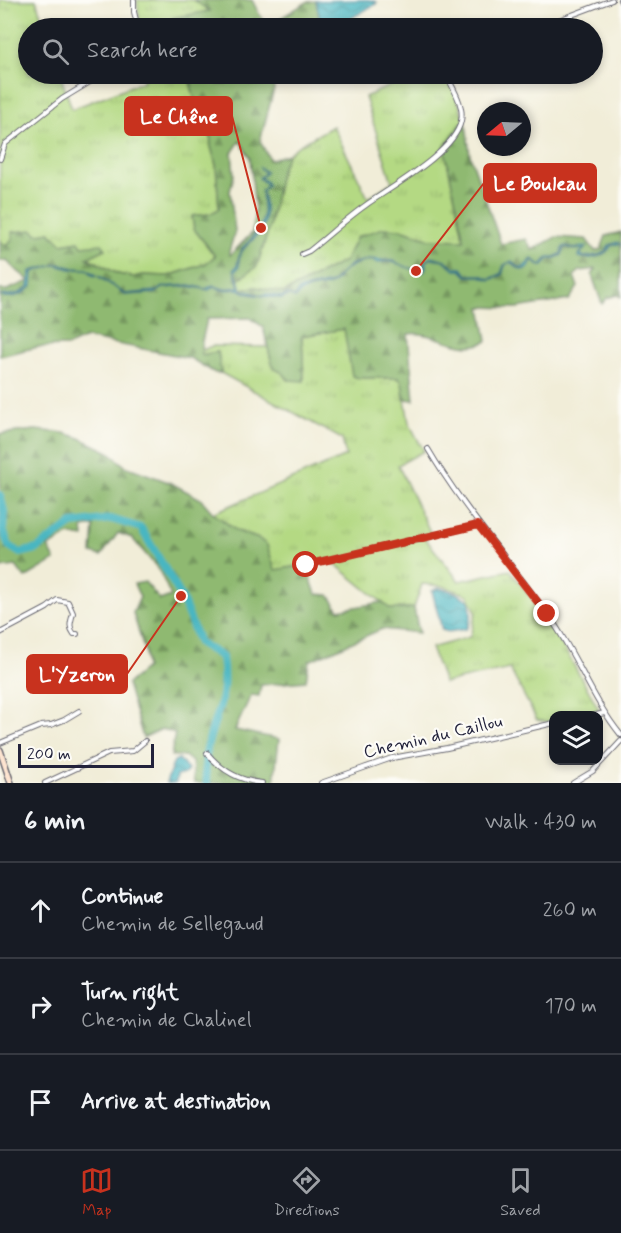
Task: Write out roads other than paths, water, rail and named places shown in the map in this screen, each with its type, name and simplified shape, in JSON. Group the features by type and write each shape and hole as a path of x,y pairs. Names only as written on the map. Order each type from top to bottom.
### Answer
{"main road":[{"path":"0,750 1,759 11,783"}],"street":[{"path":"134,0 136,18"},
{"path":"564,18 612,0"},
{"path":"0,159 5,144 62,99 87,84"},
{"path":"302,254 309,251 365,205 424,166 444,147 461,123 462,116 450,84"},
{"path":"428,449 455,494 556,627 604,713 621,735"},
{"path":"306,565 478,525"},
{"path":"0,633 47,608 57,600 68,602 73,613 69,625 74,634 77,633"},
{"path":"0,743 41,726 64,720 79,711"},
{"name":"Chemin du Caillou","path":"321,783 392,758 447,748 549,724"},
{"path":"45,783 109,753 133,751 145,741"},
{"path":"573,783 592,771 621,741"},
{"path":"207,753 236,777 262,783"}],"water":[{"path":"368,0 377,2 352,18 320,18 316,1"},
{"path":"265,173 260,178 268,185 262,191 265,204 263,226 244,249 239,260 239,267 235,271 242,290 261,295 282,297 287,295 295,297 302,289 332,283 340,275 335,282 330,285 302,291 296,298 288,296 282,299 243,292 239,289 222,290 214,286 209,290 188,286 163,288 156,293 125,295 114,287 125,294 157,291 162,287 190,285 206,289 213,285 223,289 239,287 234,269 243,247 262,222 261,191 267,185 259,178"},
{"path":"618,242 621,245 611,246 602,255 588,258 579,257 579,254 585,248 575,250 566,247 562,255 548,259 543,266 540,266 532,260 529,267 523,270 516,267 510,262 523,268 532,259 541,265 548,257 561,254 563,247 566,246 576,249 582,246 587,247 580,254 584,257 596,256 605,251 609,245"},
{"path":"432,256 445,260 456,268 462,268 467,275 481,275 490,279 501,274 504,265 510,262 505,265 502,275 490,280 481,276 467,276 461,270 455,270 444,260 432,258 427,261 423,272 408,268 422,271 425,261"},
{"path":"368,259 393,261 401,265 363,261 348,268 340,275 350,265"},
{"path":"58,264 87,269 71,269 55,265 33,272 32,286 26,292 13,297 0,296 22,292 26,289 29,286 31,271"},
{"path":"439,588 454,592 469,600 471,615 466,629 448,632 442,630 432,591"},
{"path":"179,759 188,770 185,774 177,776 176,783 166,783 174,761"}],"waterway":[{"path":"0,495 4,511 3,530 9,546 20,553 37,549 72,524 111,519 141,528 181,596 199,643 222,657 223,693 206,752 207,783"}],"place":[{"name":"Le Chêne","path":"261,228"},
{"name":"Le Bouleau","path":"416,271"},
{"name":"L'Yzeron","path":"181,596"}]}
